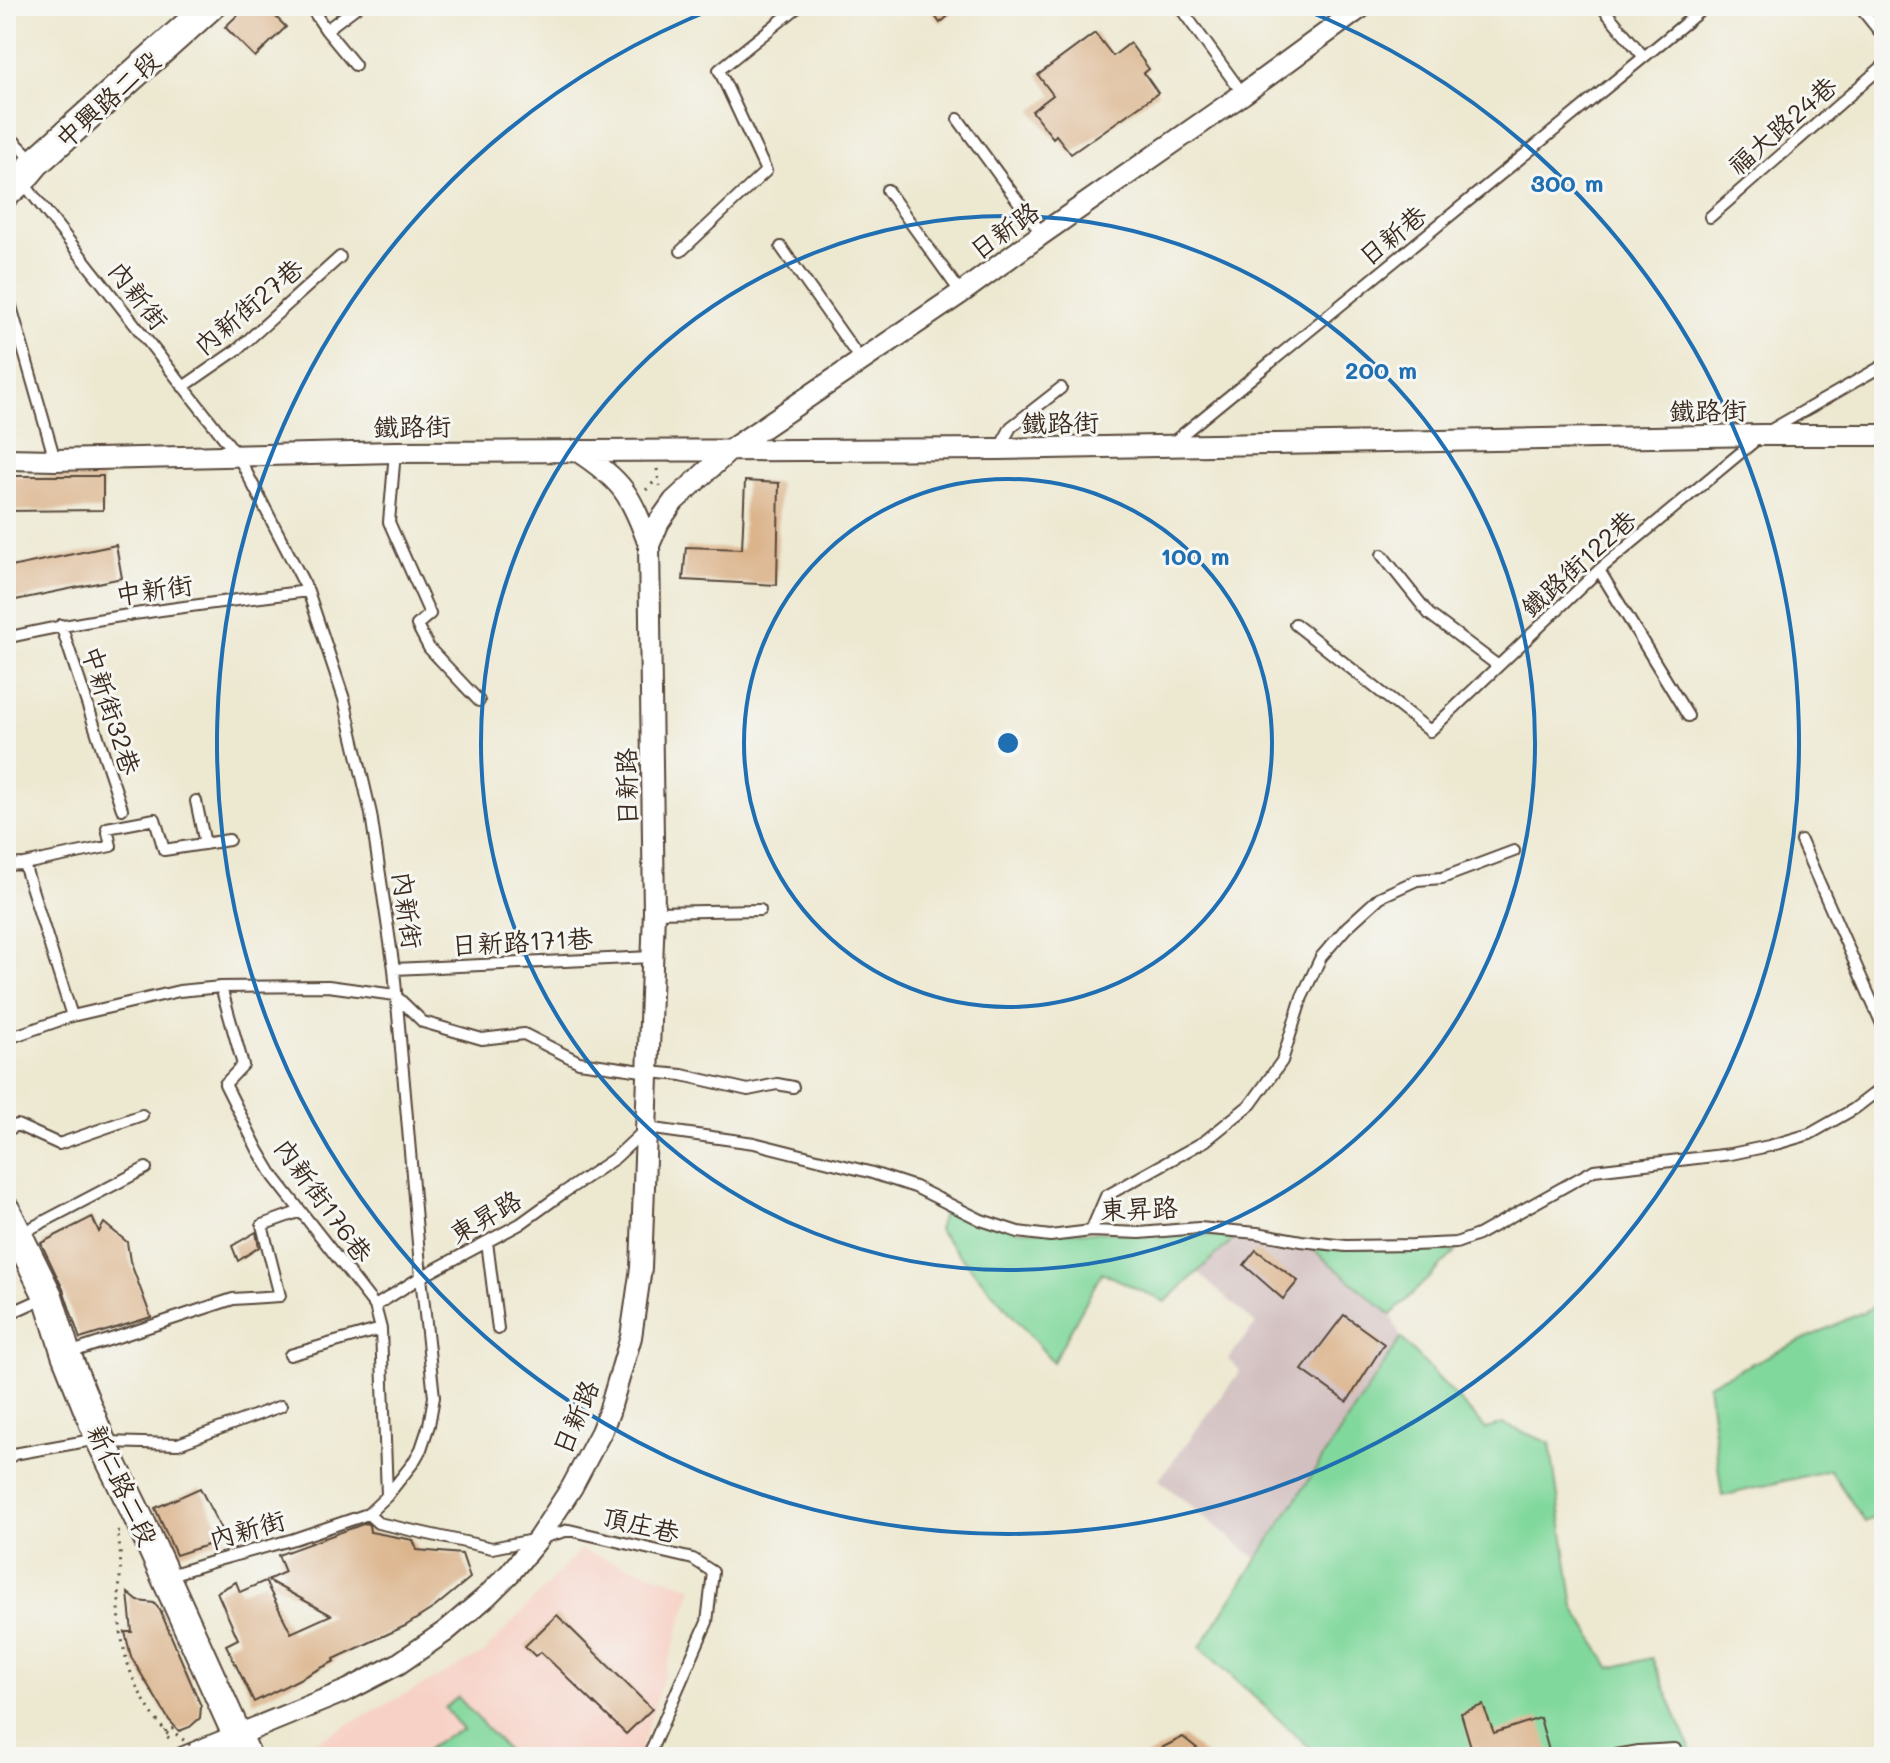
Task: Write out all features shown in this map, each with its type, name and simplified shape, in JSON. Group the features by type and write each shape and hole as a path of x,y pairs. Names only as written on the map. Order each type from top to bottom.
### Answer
{"street":[{"name":"日新路","path":"184,1757 241,1746 308,1708 398,1664 446,1631 510,1573 538,1539 564,1502 609,1412 626,1361 639,1289 654,912 649,545 659,522 674,501 730,450 961,293 1363,6"},
{"name":"中興路二段","path":"21,178 194,14"},
{"name":"鐵路街","path":"6,459 576,450 1167,447 1884,435"},
{"path":"576,450 623,488 632,500 649,545"},
{"name":"新仁路二段","path":"12,1223 48,1296 66,1354 100,1440 141,1523 241,1746"}],"lane":[{"path":"310,6 355,65"},
{"path":"326,30 358,6"},
{"path":"681,251 766,171 719,70 799,6"},
{"path":"1179,6 1243,94"},
{"path":"1601,6 1644,57"},
{"name":"日新巷","path":"1167,447 1706,6"},
{"path":"1859,6 1884,37"},
{"name":"福大路24巷","path":"1710,217 1884,65"},
{"path":"958,119 1042,234"},
{"name":"內新街","path":"6,133 21,178 238,456 308,591 344,699 371,814 394,969 434,1397 421,1449 387,1496 368,1514 165,1577"},
{"path":"887,190 961,293"},
{"path":"781,247 862,362"},
{"name":"內新街27巷","path":"183,387 238,349 340,257"},
{"path":"6,289 55,460"},
{"name":"鐵路街122巷","path":"1295,624 1430,731 1599,570 1762,435 1884,365"},
{"path":"999,449 1011,427 1061,388"},
{"path":"395,452 389,522 430,614 417,625 429,648 479,701"},
{"path":"1382,555 1429,614 1497,665"},
{"path":"1599,570 1688,716"},
{"name":"中新街","path":"6,638 131,614 308,591"},
{"name":"中新街32巷","path":"61,625 122,809"},
{"path":"196,801 205,844"},
{"path":"6,865 111,846 107,828 155,819 164,850 229,840"},
{"path":"1801,841 1884,1029"},
{"path":"1091,1231 1106,1196 1205,1141 1251,1104 1282,1061 1302,997 1321,957 1347,927 1380,897 1417,880 1442,878 1514,851"},
{"path":"24,864 72,1016"},
{"path":"654,912 760,910"},
{"name":"日新路171巷","path":"394,969 652,957"},
{"path":"6,1039 72,1016 179,991 221,987 328,986 395,995 423,1022 482,1039 524,1034 579,1062 682,1075 748,1090 777,1084 793,1087"},
{"name":"內新街176巷","path":"221,987 243,1065 225,1084 274,1177 375,1306 381,1329 387,1496"},
{"name":"東昇路","path":"421,1277 520,1224 615,1158 647,1128 754,1143 869,1172 915,1187 981,1220 1018,1232 1050,1236 1091,1231 1140,1233 1199,1228 1346,1246 1456,1243 1478,1235 1594,1170 1731,1154 1769,1146 1810,1134 1854,1109 1884,1086"},
{"path":"6,1131 17,1125 59,1144 142,1115"},
{"path":"12,1223 146,1168"},
{"path":"66,1354 233,1299 280,1296 262,1225 301,1211"},
{"path":"487,1242 498,1329"},
{"path":"375,1306 421,1277"},
{"path":"6,1315 48,1296"},
{"path":"290,1355 381,1329"},
{"path":"6,1461 14,1454 100,1440 178,1444 281,1406"},
{"name":"頂庄巷","path":"368,1514 378,1523 492,1548 569,1530 693,1559 713,1572 707,1622 648,1757"},
{"path":"1605,1757 1675,1749"}],"path":[{"path":"657,469 660,486"},
{"path":"640,495 658,478"},
{"path":"141,1523 116,1532 120,1543 122,1645 142,1699 157,1721 164,1730 171,1738 165,1735 166,1730 175,1730 205,1757"}],"shaded area":[{"path":"1237,1236 1309,1246 1391,1315 1401,1338 1256,1559 1159,1480 1240,1371 1228,1359 1256,1324 1197,1272"},
{"path":"580,1550 693,1587 638,1757 303,1757 306,1748 313,1743 484,1653"}],"green space":[{"path":"946,1203 1018,1230 1237,1236 1165,1302 1102,1272 1053,1362 938,1230"},
{"path":"1309,1246 1456,1251 1391,1315"},
{"path":"1884,1302 1884,1513 1865,1522 1830,1470 1722,1496 1708,1384"},
{"path":"1401,1338 1486,1429 1503,1424 1550,1443 1574,1607 1610,1668 1652,1658 1694,1757 1320,1757 1200,1647"},
{"path":"458,1697 513,1757 484,1757 472,1753 454,1757 421,1757 440,1740 463,1730 445,1708"}],"building":[{"path":"247,6 265,6 286,27 255,57 225,27"},
{"path":"928,6 960,6 940,23"},
{"path":"1095,33 1113,56 1130,43 1149,69 1144,73 1158,93 1071,154 1056,135 1053,138 1032,111 1053,95 1038,75"},
{"path":"6,476 103,476 103,510 6,511"},
{"path":"745,481 779,483 777,585 683,580 686,547 742,549"},
{"path":"116,545 122,578 6,602 6,568"},
{"path":"92,1217 99,1232 104,1223 127,1242 130,1261 151,1317 80,1339 63,1289 41,1243"},
{"path":"256,1232 259,1247 238,1261 232,1246"},
{"path":"1256,1250 1298,1281 1283,1299 1244,1265"},
{"path":"1344,1315 1384,1344 1347,1402 1302,1370"},
{"path":"200,1488 226,1539 176,1555 155,1508"},
{"path":"366,1523 370,1532 413,1540 417,1550 462,1554 470,1578 435,1607 405,1626 334,1659 254,1702 226,1645 238,1639 217,1592 236,1582 240,1592 265,1581 291,1633 331,1615 267,1580 285,1572 278,1555"},
{"path":"128,1593 138,1601 154,1603 160,1610 201,1706 200,1718 190,1727 179,1731 169,1720 131,1657 125,1632 132,1632"},
{"path":"557,1615 652,1709 626,1734 541,1652 535,1656 525,1646"},
{"path":"1483,1705 1494,1733 1540,1718 1549,1751 1523,1757 1474,1757 1461,1713"},
{"path":"1183,1737 1208,1757 1144,1757"}]}
